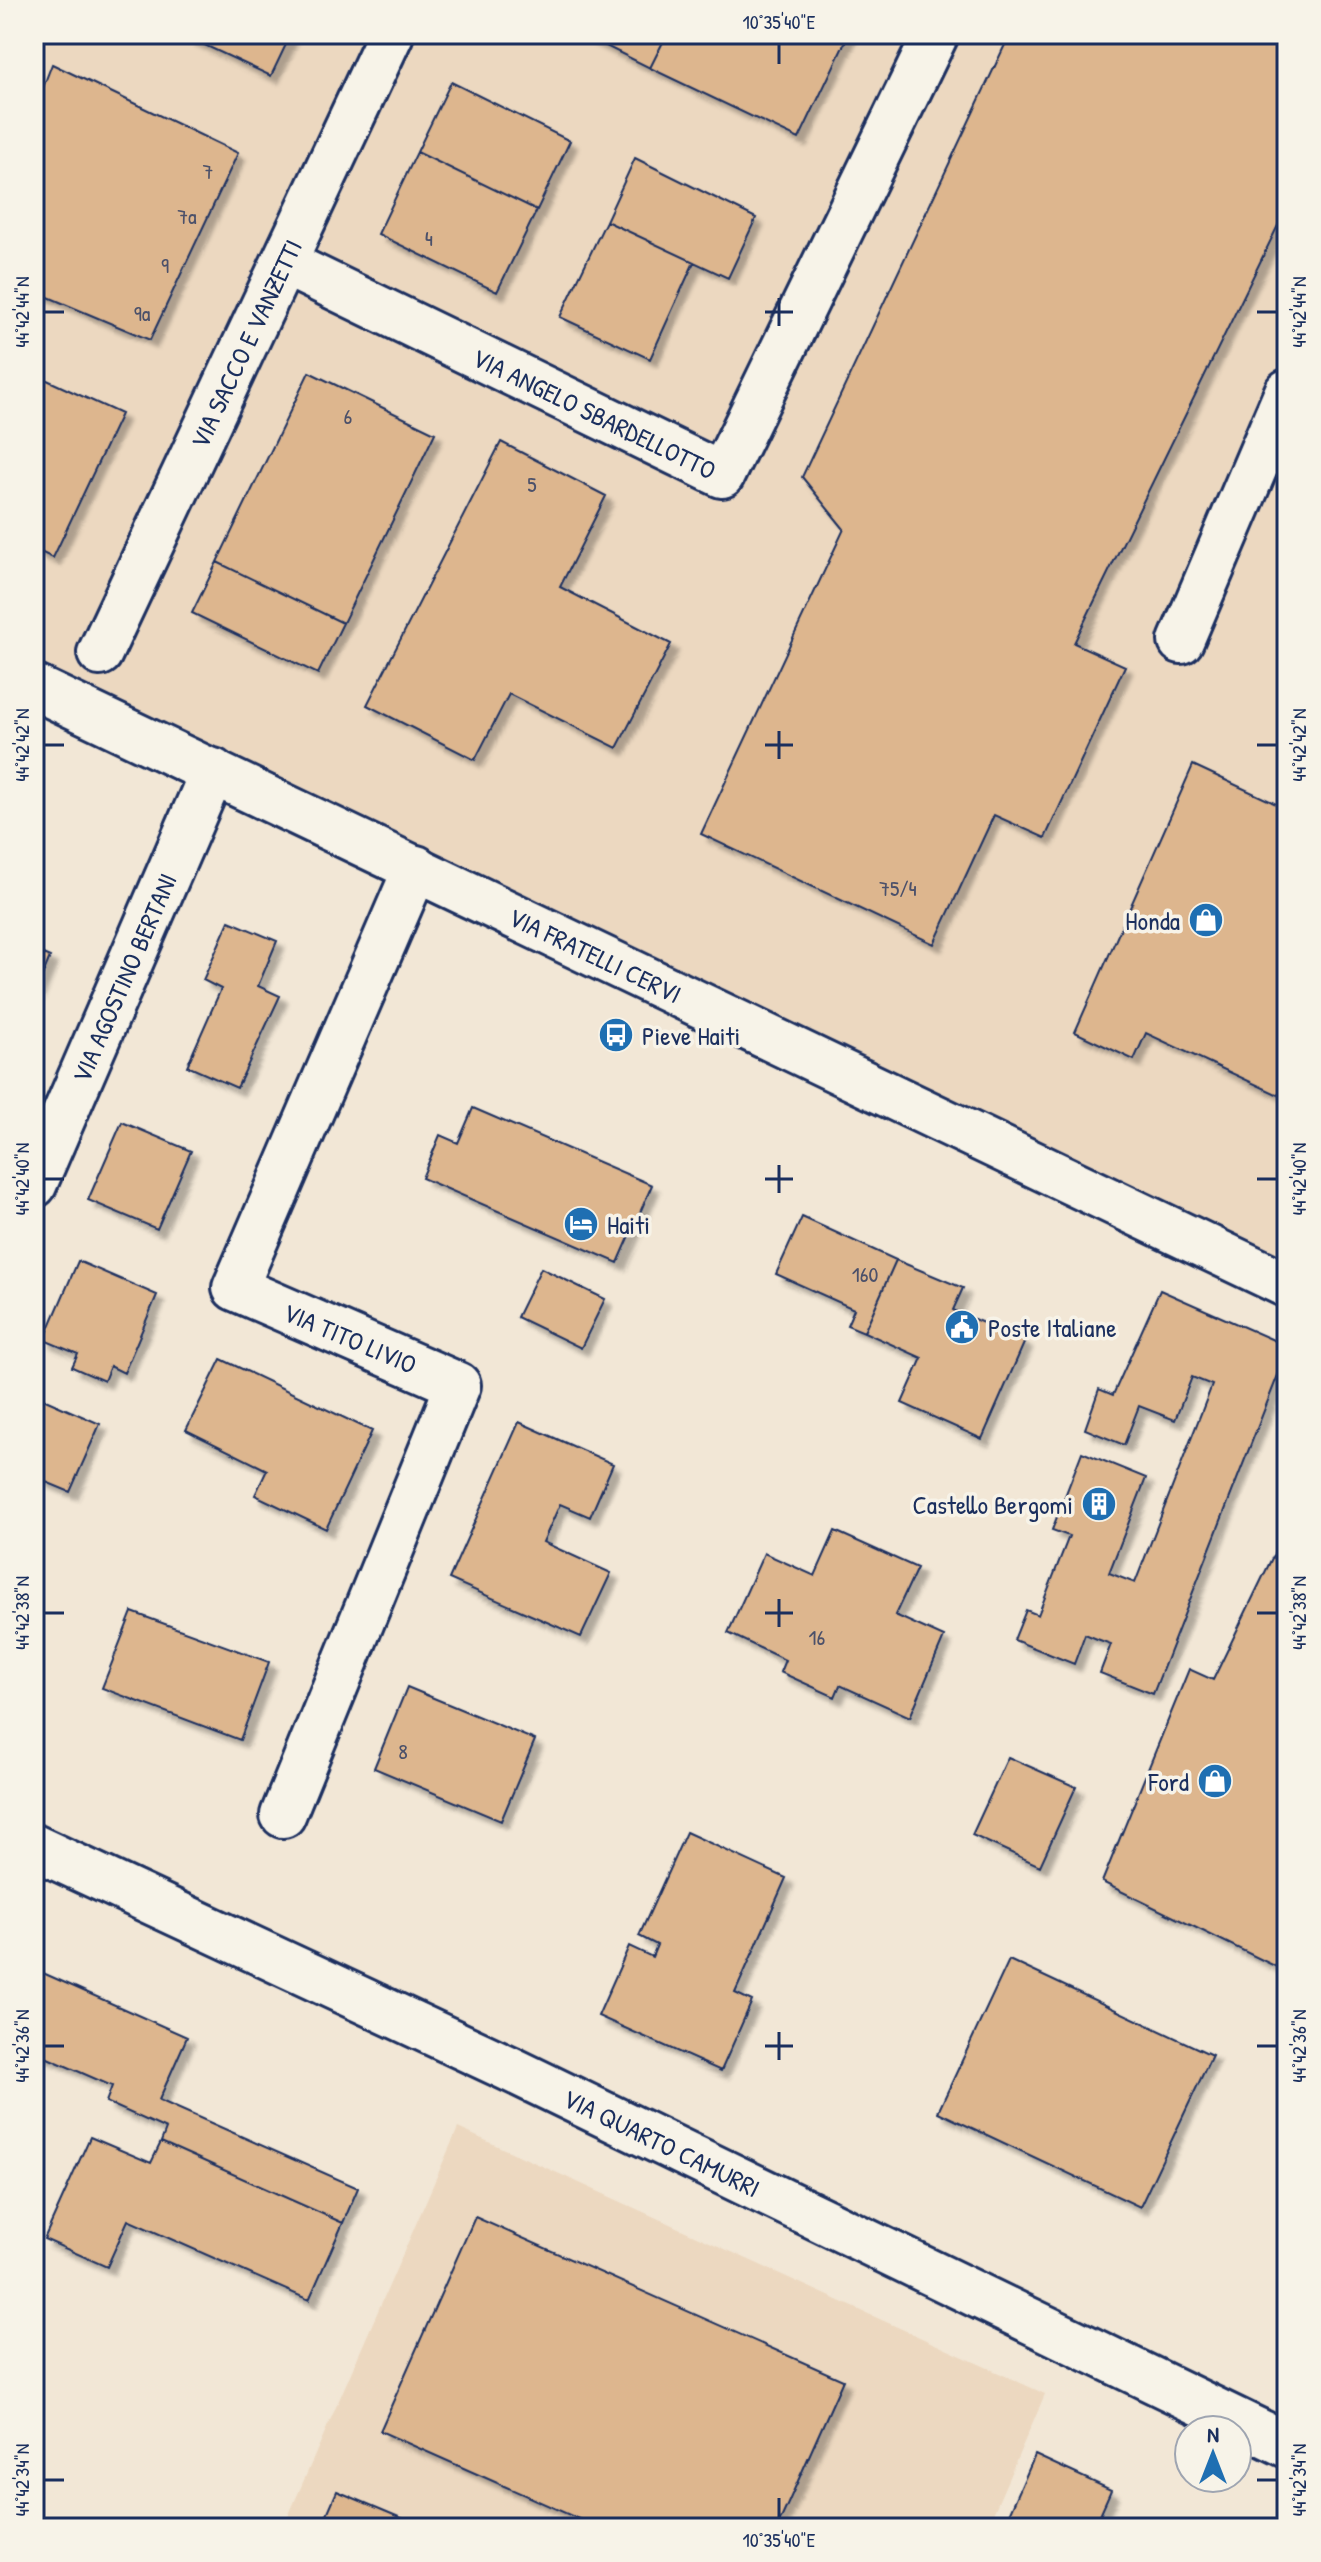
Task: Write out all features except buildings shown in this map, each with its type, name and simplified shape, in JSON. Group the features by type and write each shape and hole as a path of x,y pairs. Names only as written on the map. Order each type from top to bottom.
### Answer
{"street":[{"name":"VIA SACCO E VANZETTI","path":"100,653 391,34"},
{"name":"VIA ANGELO SBARDELLOTTO","path":"285,263 722,475 936,34"},
{"path":"1181,641 1287,392"},
{"name":"VIA FRATELLI CERVI","path":"34,687 1287,1285"},
{"name":"VIA AGOSTINO BERTANI","path":"34,1185 213,771"},
{"name":"VIA TITO LIVIO","path":"283,1815 458,1385 235,1288 416,868"},
{"name":"VIA QUARTO CAMURRI","path":"34,1847 495,2062 1287,2445"}],"shaded area":[{"path":"34,34 1287,34 1287,1285 34,687"},
{"path":"458,2128 1045,2394 987,2528 283,2528"}],"place":[{"name":"Honda","path":"1206,920"},
{"name":"Pieve Haiti","path":"616,1035"},
{"name":"Haiti","path":"581,1224"},
{"name":"Poste Italiane","path":"962,1327"},
{"name":"Castello Bergomi","path":"1099,1504"},
{"name":"Ford","path":"1215,1781"}]}
